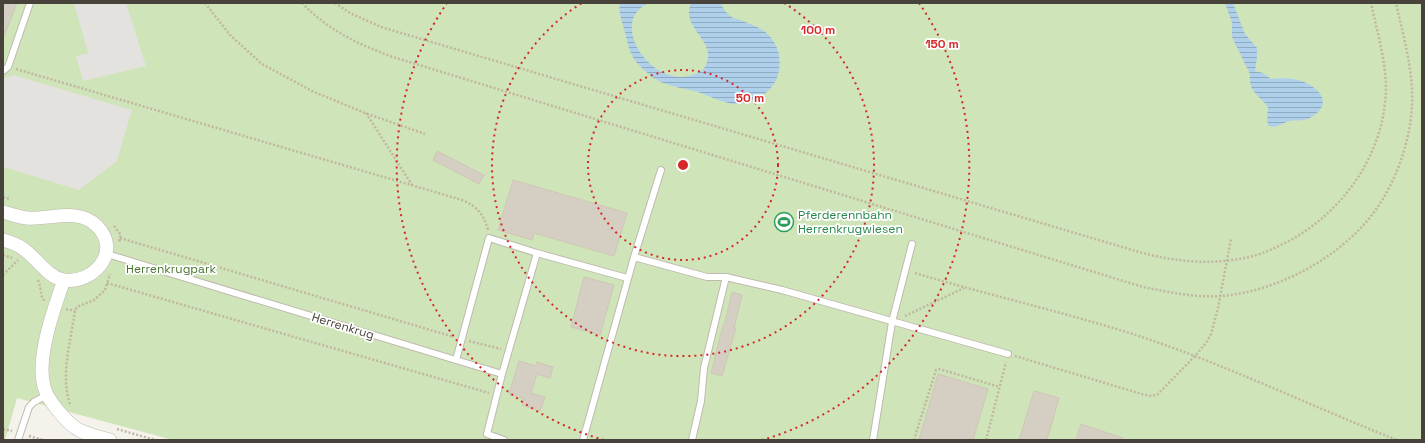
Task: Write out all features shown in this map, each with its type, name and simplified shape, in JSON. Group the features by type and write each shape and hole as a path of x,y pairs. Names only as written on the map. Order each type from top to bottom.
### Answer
{"street":[{"path":"3,212 28,218 67,215 90,220 99,228 104,236 107,244 107,254 101,265 92,273 78,279 64,280 22,255 16,245 3,240"},
{"path":"64,280 55,306 42,364 42,378 47,395 57,410 73,426 82,431 112,434"}],"lane":[{"path":"5,69 30,3"},
{"path":"583,440 627,278 661,170"},
{"path":"456,360 489,238 627,278"},
{"path":"873,440 892,322 912,244"},
{"path":"504,440 487,434 502,374 537,253"},
{"name":"Herrenkrug","path":"107,254 502,374"},
{"path":"634,257 706,277 726,277 818,300 1008,354"},
{"path":"692,440 702,400 704,368 726,277"},
{"path":"18,440 29,407 34,402 47,395"}],"path":[{"path":"204,3 230,34 262,64 312,92 365,113 425,134"},
{"path":"302,3 317,18 346,37 362,46 393,57 1143,287 1188,295 1221,296 1263,288 1285,280 1314,265 1332,252 1361,227 1375,211 1384,197 1397,169 1407,141 1412,109 1410,73 1396,3"},
{"path":"335,3 350,13 381,27 1139,252 1157,257 1194,262 1227,260 1253,256 1280,246 1306,230 1323,217 1344,197 1356,182 1365,168 1379,133 1383,119 1386,90 1383,59 1371,3"},
{"path":"5,69 462,200 472,204 479,211 485,221 489,238"},
{"path":"365,113 412,185"},
{"path":"120,238 462,339 509,351"},
{"path":"986,440 1008,354 1148,396 1162,392 1206,343 1212,330 1221,296 1230,239"},
{"path":"3,255 22,255"},
{"path":"22,255 24,265"},
{"path":"3,276 22,255"},
{"path":"915,273 964,288 1072,315 1145,338 1195,356 1397,440"},
{"path":"34,275 40,286 42,298 46,303 75,311"},
{"path":"70,405 67,390 67,371 75,311 77,307 94,300 105,290 107,283 496,396"},
{"path":"892,322 964,288"},
{"path":"914,440 936,370 939,369 1000,387"},
{"path":"20,433 43,440"},
{"path":"112,434 155,440"}],"green space":[{"name":"Herrenkrugpark","path":"3,3 1422,3 1422,440 173,440 17,398 5,440 3,440"}],"shaded area":[{"path":"74,3 126,3 146,66 83,81 76,56 88,53"},
{"path":"13,75 132,110 117,161 79,190 3,167 3,79"}],"water":[{"path":"620,3 649,3 637,12 632,25 633,39 640,52 651,64 664,73 679,77 695,74 701,71 707,62 707,49 692,25 690,19 689,11 691,3 720,3 731,17 758,27 772,39 778,51 779,60 778,75 775,82 771,88 759,98 735,104 658,81 637,63 632,55 620,16"},
{"path":"1225,3 1233,3 1245,34 1257,48 1255,71 1263,73 1271,79 1293,79 1309,84 1318,91 1323,100 1321,109 1318,112 1308,119 1289,121 1274,127 1269,126 1267,121 1268,107 1252,89 1250,74 1232,37 1232,23"}],"building":[{"path":"3,3 17,3 4,36 3,36"},
{"path":"437,151 484,175 479,184 433,160"},
{"path":"513,180 627,213 614,256 534,233 532,240 498,230"},
{"path":"584,277 614,285 600,335 571,327"},
{"path":"732,292 742,295 734,328 736,328 722,376 711,373"},
{"path":"519,361 536,366 537,362 553,367 550,378 537,374 531,393 545,397 540,411 522,405 524,399 509,394"},
{"path":"938,374 988,389 973,440 919,440"},
{"path":"1034,391 1059,398 1047,440 1019,440"},
{"path":"1081,424 1123,438 1123,440 1076,440"}],"place":[{"name":"Pferderennbahn Herrenkrugwiesen","path":"784,222"}]}
